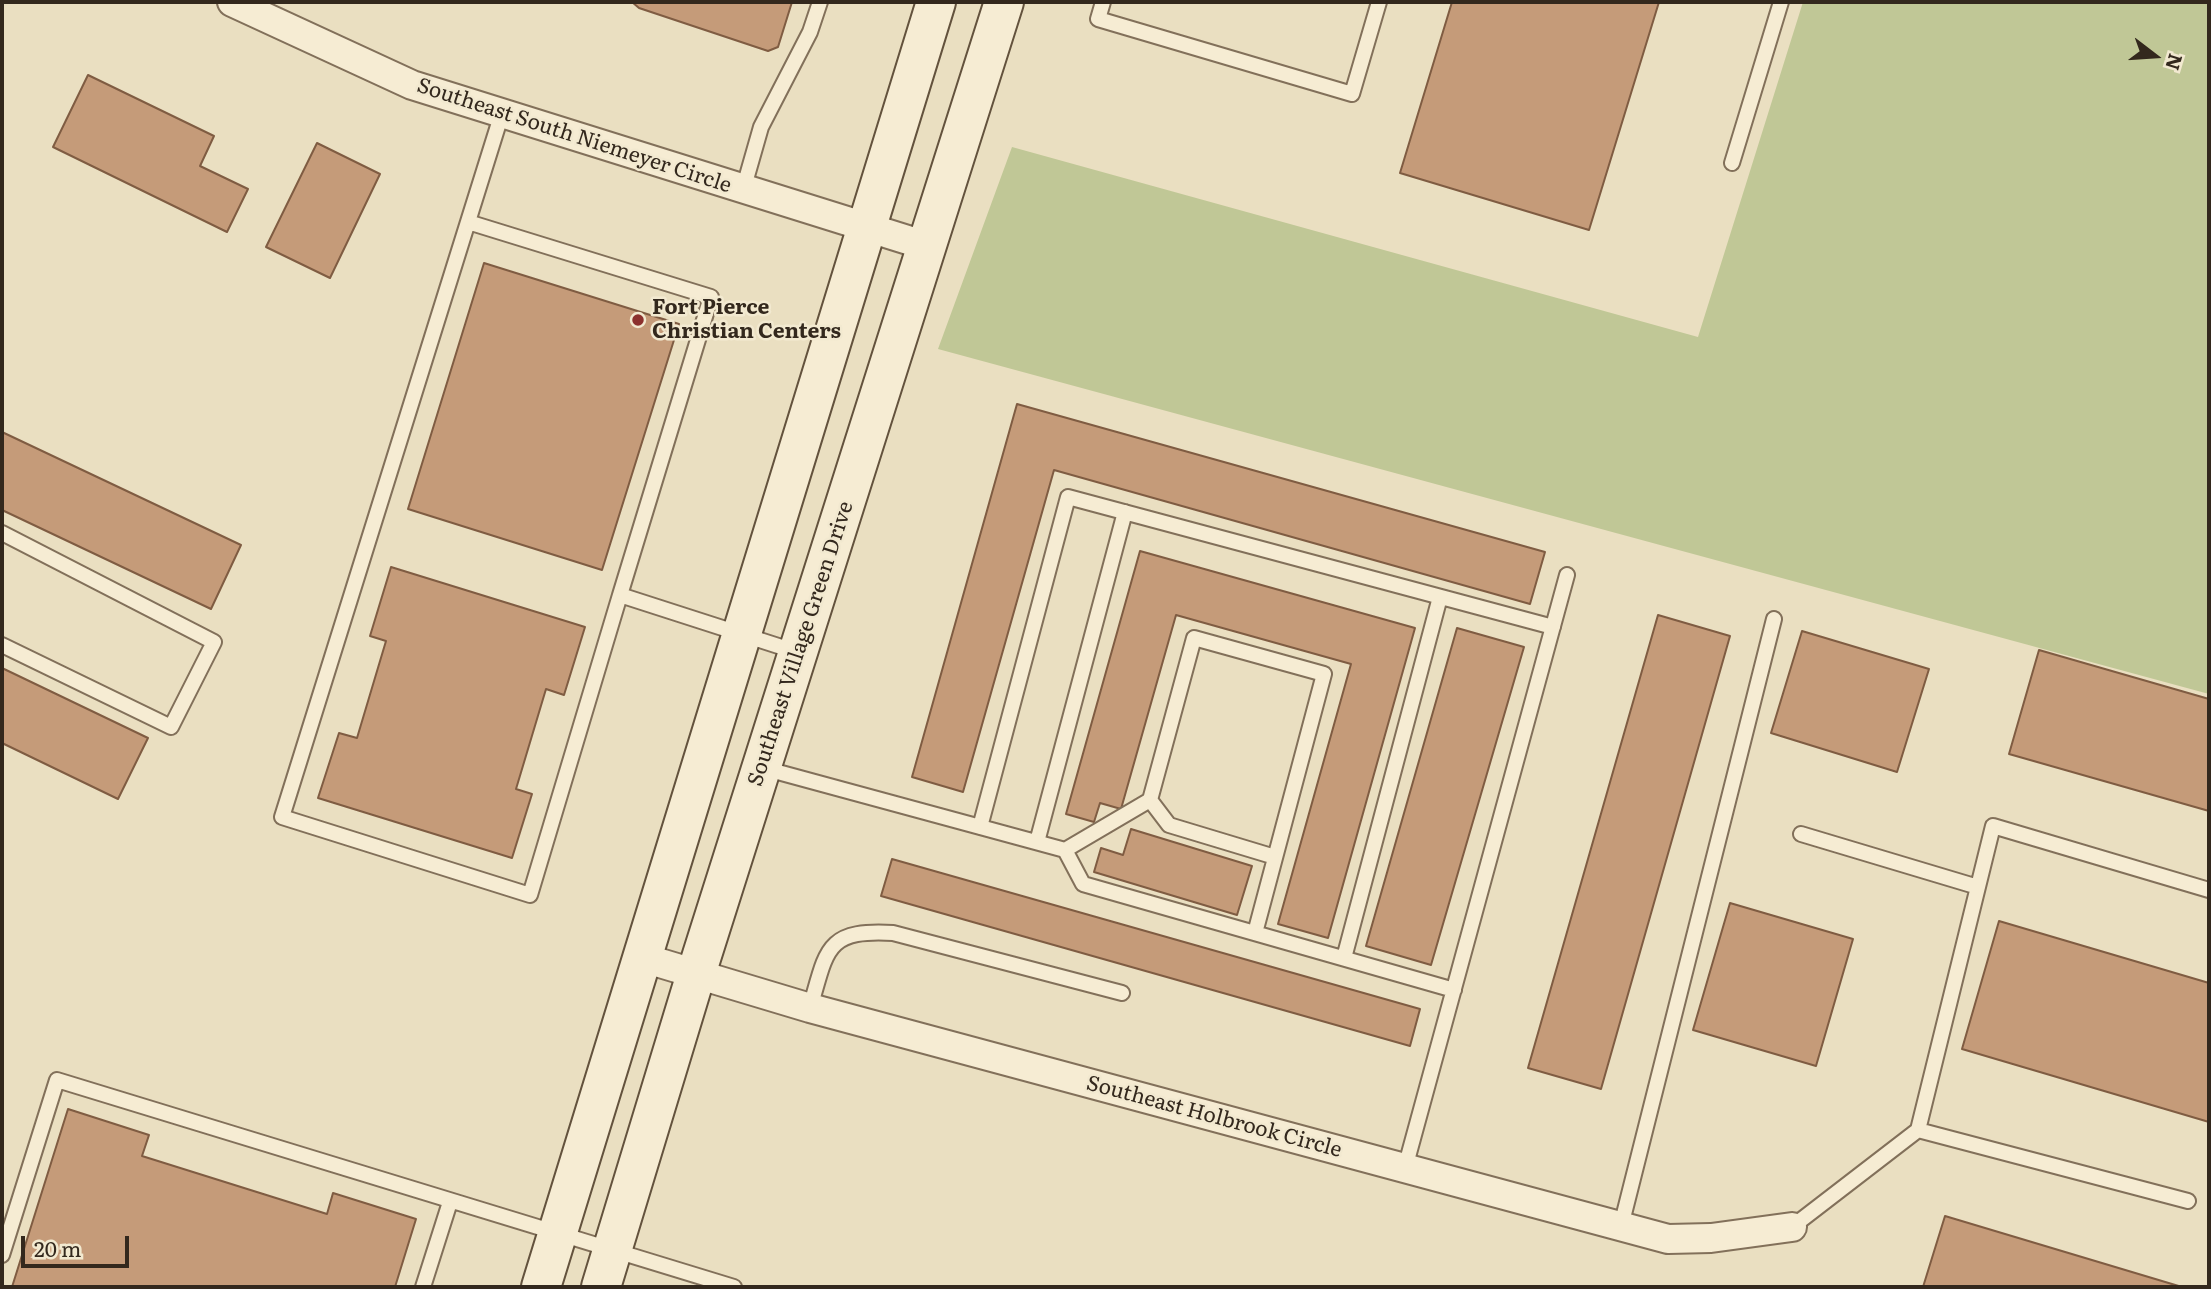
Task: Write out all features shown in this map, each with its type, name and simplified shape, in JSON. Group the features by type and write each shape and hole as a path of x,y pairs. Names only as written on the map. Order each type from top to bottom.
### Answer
{"street":[{"name":"Southeast South Niemeyer Circle","path":"232,2 412,85 927,246"},
{"path":"541,1287 640,957 868,229 936,2"},
{"name":"Southeast Village Green Drive","path":"601,1287 696,974 1004,2"},
{"name":"Southeast Holbrook Circle","path":"640,957 810,1008 1668,1239 1711,1238 1792,1227"}],"lane":[{"path":"743,190 761,127 810,32 820,2"},
{"path":"1102,2 1098,19 1352,94 1379,2"},
{"path":"1732,163 1781,2"},
{"path":"468,222 711,297 530,895 282,817 502,113"},
{"path":"979,827 1068,497 1553,627"},
{"path":"1037,842 1125,512"},
{"path":"2,533 214,642 172,727 2,645"},
{"path":"1405,1168 1567,575"},
{"path":"620,595 798,652"},
{"path":"1344,958 1440,597"},
{"path":"1621,1226 1774,619"},
{"path":"1065,850 1150,800 1194,638 1324,674 1255,933"},
{"path":"762,767 1065,850 1083,884 1454,989"},
{"path":"1150,800 1169,825 1275,857"},
{"path":"1792,1227 1918,1130 1993,827 2209,890"},
{"path":"1801,834 1978,887"},
{"path":"810,1008 829,952 842,937 861,931 893,933 1122,993"},
{"path":"2,1255 57,1080 734,1287"},
{"path":"1918,1130 2188,1201"},
{"path":"423,1287 450,1202"}],"green space":[{"path":"1803,2 2209,2 2209,694 938,349 1012,147 1698,337"}],"building":[{"path":"632,2 792,2 778,47 768,51 639,8"},
{"path":"1452,2 1659,2 1589,230 1400,173"},
{"path":"88,75 214,136 200,166 248,189 227,232 53,147"},
{"path":"317,143 380,174 330,278 266,247"},
{"path":"484,263 679,324 602,570 408,509"},
{"path":"1017,404 1545,552 1530,604 1054,470 963,792 912,777"},
{"path":"2,432 241,545 211,609 2,510"},
{"path":"1140,551 1415,628 1328,938 1278,924 1351,664 1176,615 1121,809 1100,803 1094,822 1066,814"},
{"path":"391,567 585,627 564,695 546,689 516,789 532,794 512,858 318,798 339,733 357,738 386,641 370,636"},
{"path":"1658,615 1730,636 1601,1089 1528,1068"},
{"path":"1457,628 1524,647 1431,965 1366,946"},
{"path":"1802,631 1929,669 1897,772 1771,733"},
{"path":"2039,650 2209,699 2209,811 2009,754"},
{"path":"2,668 148,738 118,799 2,743"},
{"path":"1131,829 1252,866 1237,915 1094,872 1101,848 1123,855"},
{"path":"892,859 1420,1009 1410,1046 881,896"},
{"path":"1730,903 1853,939 1816,1066 1693,1030"},
{"path":"1999,921 2209,983 2209,1122 1962,1049"},
{"path":"68,1109 149,1135 142,1156 327,1214 333,1193 416,1219 395,1287 12,1287"},
{"path":"1945,1216 2182,1287 1923,1287"}],"place":[{"name":"Fort Pierce Christian Centers","path":"638,320"}]}
